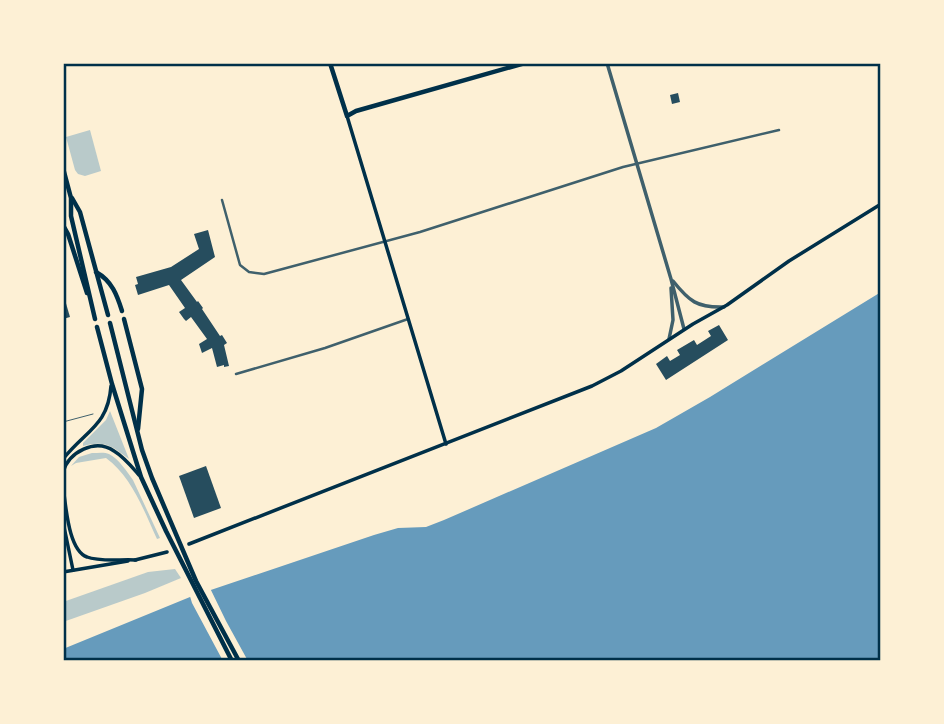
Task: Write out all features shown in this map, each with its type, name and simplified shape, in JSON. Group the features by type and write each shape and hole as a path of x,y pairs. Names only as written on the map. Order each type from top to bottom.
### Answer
{"main road":[{"path":"330,63 446,444"},
{"path":"347,116 356,111 525,63"},
{"path":"63,168 94,320"},
{"path":"63,200 71,198"},
{"path":"71,198 80,212 108,315"},
{"path":"189,544 582,391 621,371 881,204"},
{"path":"63,225 89,299"},
{"path":"95,272 103,276 117,294 121,312"},
{"path":"124,319 142,389 138,429"},
{"path":"110,323 152,478 201,589 239,661"},
{"path":"97,327 141,477 232,661"},
{"path":"63,459 101,420 108,407 112,384"},
{"path":"63,472 71,458 79,451 97,446 114,450 141,477"},
{"path":"63,487 73,543 78,551 85,557 97,559 136,559"},
{"path":"63,522 72,570"},
{"path":"63,572 167,552"}],"street":[{"path":"607,63 684,329"},
{"path":"222,200 240,265 249,272 264,274 385,242 637,164 779,130"},
{"path":"671,279 687,299 711,307 724,306"},
{"path":"669,340 673,320 671,279"},
{"path":"236,374 325,348 408,319"}],"lane":[{"path":"63,422 93,414"}],"shaded area":[{"path":"90,130 101,171 85,176 75,170 66,137"},
{"path":"110,411 129,459 108,445 83,446 106,420"},
{"path":"92,453 109,454 122,466 133,480 160,538 157,539 130,485 106,458 71,466 79,457"},
{"path":"175,569 181,578 63,622 63,602 148,572"}],"water":[{"path":"881,292 881,661 63,661 63,649 190,597 374,535 398,528 426,527 656,428"}],"pier":[{"path":"209,586 248,661 223,661 192,603 189,593"}],"building":[{"path":"678,93 680,102 672,104 670,95"},
{"path":"208,230 215,257 181,280 227,343 224,345 229,366 224,367 217,367 212,348 202,353 199,344 207,339 191,317 186,321 179,312 185,308 169,285 138,295 135,285 138,284 136,277 171,267 199,249 194,234"},
{"path":"65,300 70,317 63,319 63,301"},
{"path":"719,325 728,340 666,380 656,364 667,356 670,361 680,355 677,350 694,340 697,345 711,336 708,331"},
{"path":"206,466 221,508 194,518 179,476"}]}
